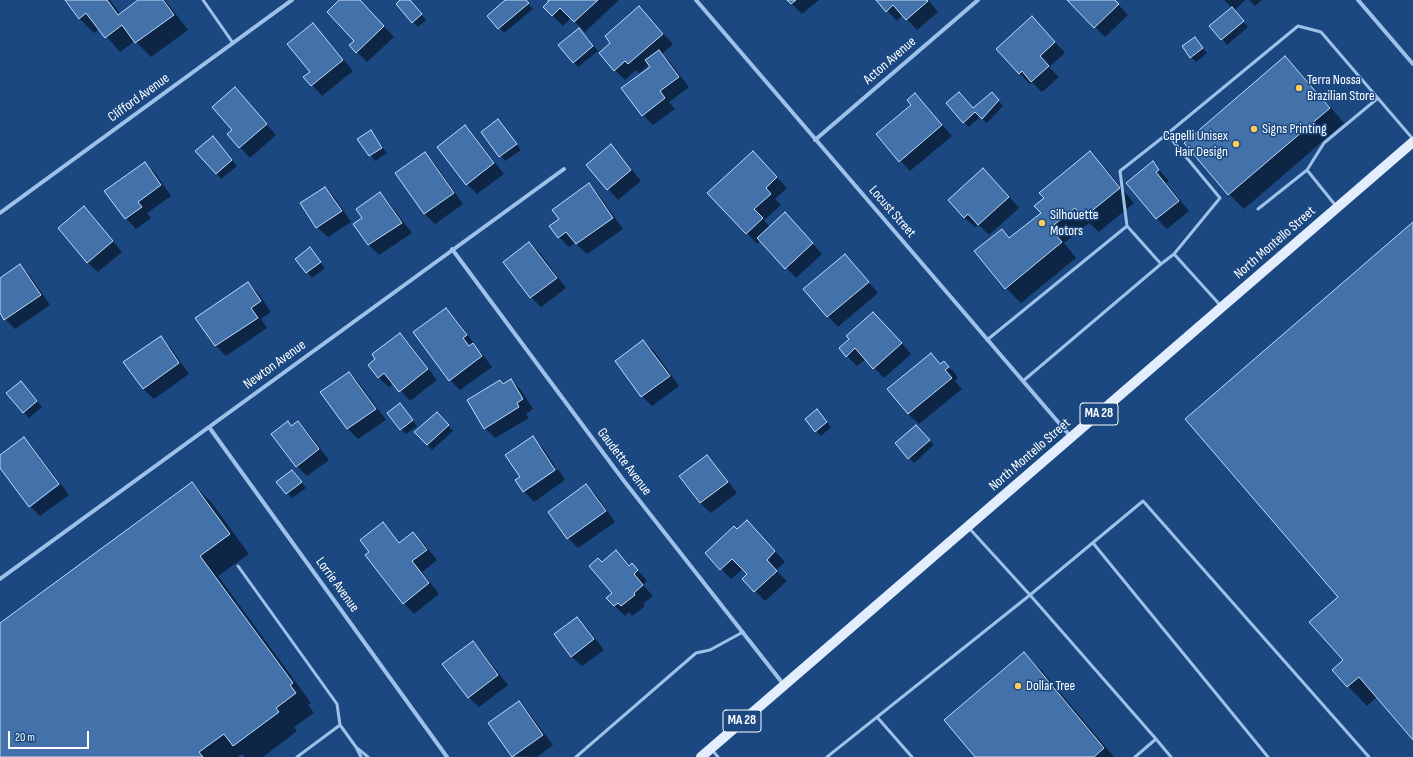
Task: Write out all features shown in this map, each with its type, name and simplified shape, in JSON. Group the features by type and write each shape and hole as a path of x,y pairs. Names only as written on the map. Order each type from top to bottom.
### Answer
{"main road":[{"name":"North Montello Street","path":"701,757 1413,142"}],"street":[{"name":"Clifford Avenue","path":"0,213 292,0"},
{"name":"Locust Street","path":"696,0 1071,437"},
{"name":"Acton Avenue","path":"815,140 978,0"},
{"path":"1358,0 1413,64"},
{"name":"Newton Avenue","path":"0,579 564,168"},
{"name":"Gaudette Avenue","path":"452,250 624,481 784,685"},
{"name":"Lorrie Avenue","path":"209,427 447,757"}],"lane":[{"path":"203,0 233,42"},
{"path":"1161,264 1127,226 1120,171 1298,26 1321,32 1413,139"},
{"path":"1258,209 1307,170 1324,143 1378,98"},
{"path":"1023,381 1174,254 1220,198 1167,134"},
{"path":"1307,170 1337,208"},
{"path":"987,340 1127,226"},
{"path":"1174,254 1222,308"},
{"path":"827,757 1030,595 1143,501 1369,757"},
{"path":"968,527 1030,595 1170,757"},
{"path":"1093,543 1268,757"},
{"path":"238,566 337,704 340,725 356,747 361,757"},
{"path":"576,757 696,653 710,650 743,632"},
{"path":"877,718 912,757"},
{"path":"297,757 340,725"},
{"path":"1135,757 1156,739"},
{"path":"356,747 368,757"},
{"path":"710,749 718,757"}],"building":[{"path":"65,0 107,0 118,15 138,0 163,0 174,15 135,43 122,25 105,38 86,13 79,19"},
{"path":"339,0 360,0 384,26 356,53 349,45 354,41 327,12"},
{"path":"400,0 410,0 422,14 412,23 396,4"},
{"path":"505,0 526,0 529,3 498,29 487,16"},
{"path":"548,0 598,0 574,22 560,8 552,16 543,7 549,1"},
{"path":"787,0 796,0 791,4"},
{"path":"876,0 928,1 906,20 893,5 886,12"},
{"path":"1067,0 1115,0 1119,4 1094,28"},
{"path":"639,6 663,34 628,64 625,61 614,71 599,53 610,43 605,36"},
{"path":"1232,7 1244,21 1221,40 1209,26"},
{"path":"1032,16 1055,42 1040,56 1049,66 1031,82 1022,71 1019,74 996,49"},
{"path":"313,23 343,60 311,86 303,77 310,72 287,44"},
{"path":"579,28 593,46 573,63 558,45"},
{"path":"1195,37 1203,48 1190,58 1182,46"},
{"path":"659,50 679,77 660,91 665,98 642,116 621,88 650,67 645,60"},
{"path":"1285,56 1330,108 1228,195 1184,143"},
{"path":"235,87 267,124 239,148 227,134 232,130 212,107"},
{"path":"959,92 973,108 992,92 999,100 982,119 975,112 963,123 946,103"},
{"path":"915,93 942,125 899,162 876,134 911,105 907,100"},
{"path":"498,119 517,144 499,157 481,132"},
{"path":"465,125 494,163 466,185 437,147"},
{"path":"371,130 382,148 369,156 357,139"},
{"path":"213,136 232,160 216,174 195,151"},
{"path":"611,144 631,170 607,190 586,165"},
{"path":"753,151 777,177 766,188 771,194 754,209 763,218 746,234 707,193"},
{"name":"Silhouette Motors","path":"1090,151 1120,188 1083,218 1075,208 1050,228 1062,242 1005,289 974,251 1002,229 1009,238 1041,213 1034,206 1044,198 1039,193"},
{"path":"425,152 454,193 424,214 395,173"},
{"path":"1153,161 1159,170 1156,172 1179,201 1156,219 1126,183"},
{"path":"145,162 161,185 138,202 142,207 125,219 104,191"},
{"path":"983,168 1009,197 978,225 968,214 964,218 948,200"},
{"path":"589,183 613,218 576,244 566,232 558,238 549,226 559,219 552,210"},
{"path":"325,187 342,211 316,228 300,203"},
{"path":"380,192 402,223 368,245 353,224 362,218 356,209"},
{"path":"84,206 113,241 87,263 58,228"},
{"path":"785,212 813,243 785,269 757,238"},
{"path":"1413,222 1413,740 1359,677 1347,687 1332,670 1343,660 1309,622 1338,597 1185,419"},
{"path":"529,242 557,278 530,298 503,262"},
{"path":"310,247 321,262 306,273 295,259"},
{"path":"845,254 869,282 827,317 803,289"},
{"path":"20,264 41,295 4,320 0,313 0,278"},
{"path":"248,282 261,301 251,308 258,318 215,346 195,318"},
{"path":"446,308 467,335 463,338 469,346 473,343 482,356 449,381 413,332"},
{"path":"873,312 902,343 873,369 855,348 846,357 839,348 849,339 846,336"},
{"path":"400,333 428,369 399,392 384,373 378,378 368,365 375,359 372,354"},
{"path":"161,336 179,363 143,389 123,362"},
{"path":"643,340 670,376 641,397 615,361"},
{"path":"931,353 940,364 944,361 949,367 945,370 952,378 908,414 887,389"},
{"path":"349,372 376,409 347,429 320,392"},
{"path":"511,379 523,399 517,403 519,407 484,429 467,400 500,380 503,384"},
{"path":"21,381 37,401 23,413 6,393"},
{"path":"400,403 413,420 400,430 387,413"},
{"path":"817,409 827,422 815,432 805,419"},
{"path":"437,412 449,425 427,445 414,432"},
{"path":"288,421 291,426 298,421 319,449 296,467 271,434"},
{"path":"916,425 930,440 908,459 895,443"},
{"path":"533,436 555,470 523,492 515,480 520,477 505,455"},
{"path":"24,437 59,484 29,507 0,468 0,455"},
{"path":"707,455 728,482 700,503 679,476"},
{"path":"292,470 302,482 286,494 276,482"},
{"path":"192,482 230,534 200,556 293,683 290,685 296,693 276,708 279,712 233,746 224,734 199,752 203,757 0,757 0,623"},
{"path":"586,484 606,511 567,539 548,512"},
{"path":"747,520 775,551 767,560 777,571 754,592 742,579 747,574 732,559 720,570 705,553 734,526 737,529"},
{"path":"383,522 399,543 413,532 427,550 412,561 429,583 403,604 365,555 369,552 360,540"},
{"path":"616,550 629,566 632,563 638,570 634,574 643,585 634,593 635,595 621,606 618,603 614,606 606,598 612,593 589,566 598,558 602,562"},
{"path":"577,617 594,639 571,657 554,634"},
{"path":"473,641 498,675 468,698 442,664"},
{"name":"Dollar Tree","path":"1024,652 1104,748 1094,757 975,757 944,720"},
{"path":"519,701 543,735 512,757 488,723"}],"place":[{"name":"Terra Nossa Brazilian Store","path":"1299,88"},
{"name":"Signs Printing","path":"1254,129"},
{"name":"Capelli Unisex Hair Design","path":"1236,144"},
{"name":"Silhouette Motors","path":"1042,223"},
{"name":"Dollar Tree","path":"1018,686"}]}
